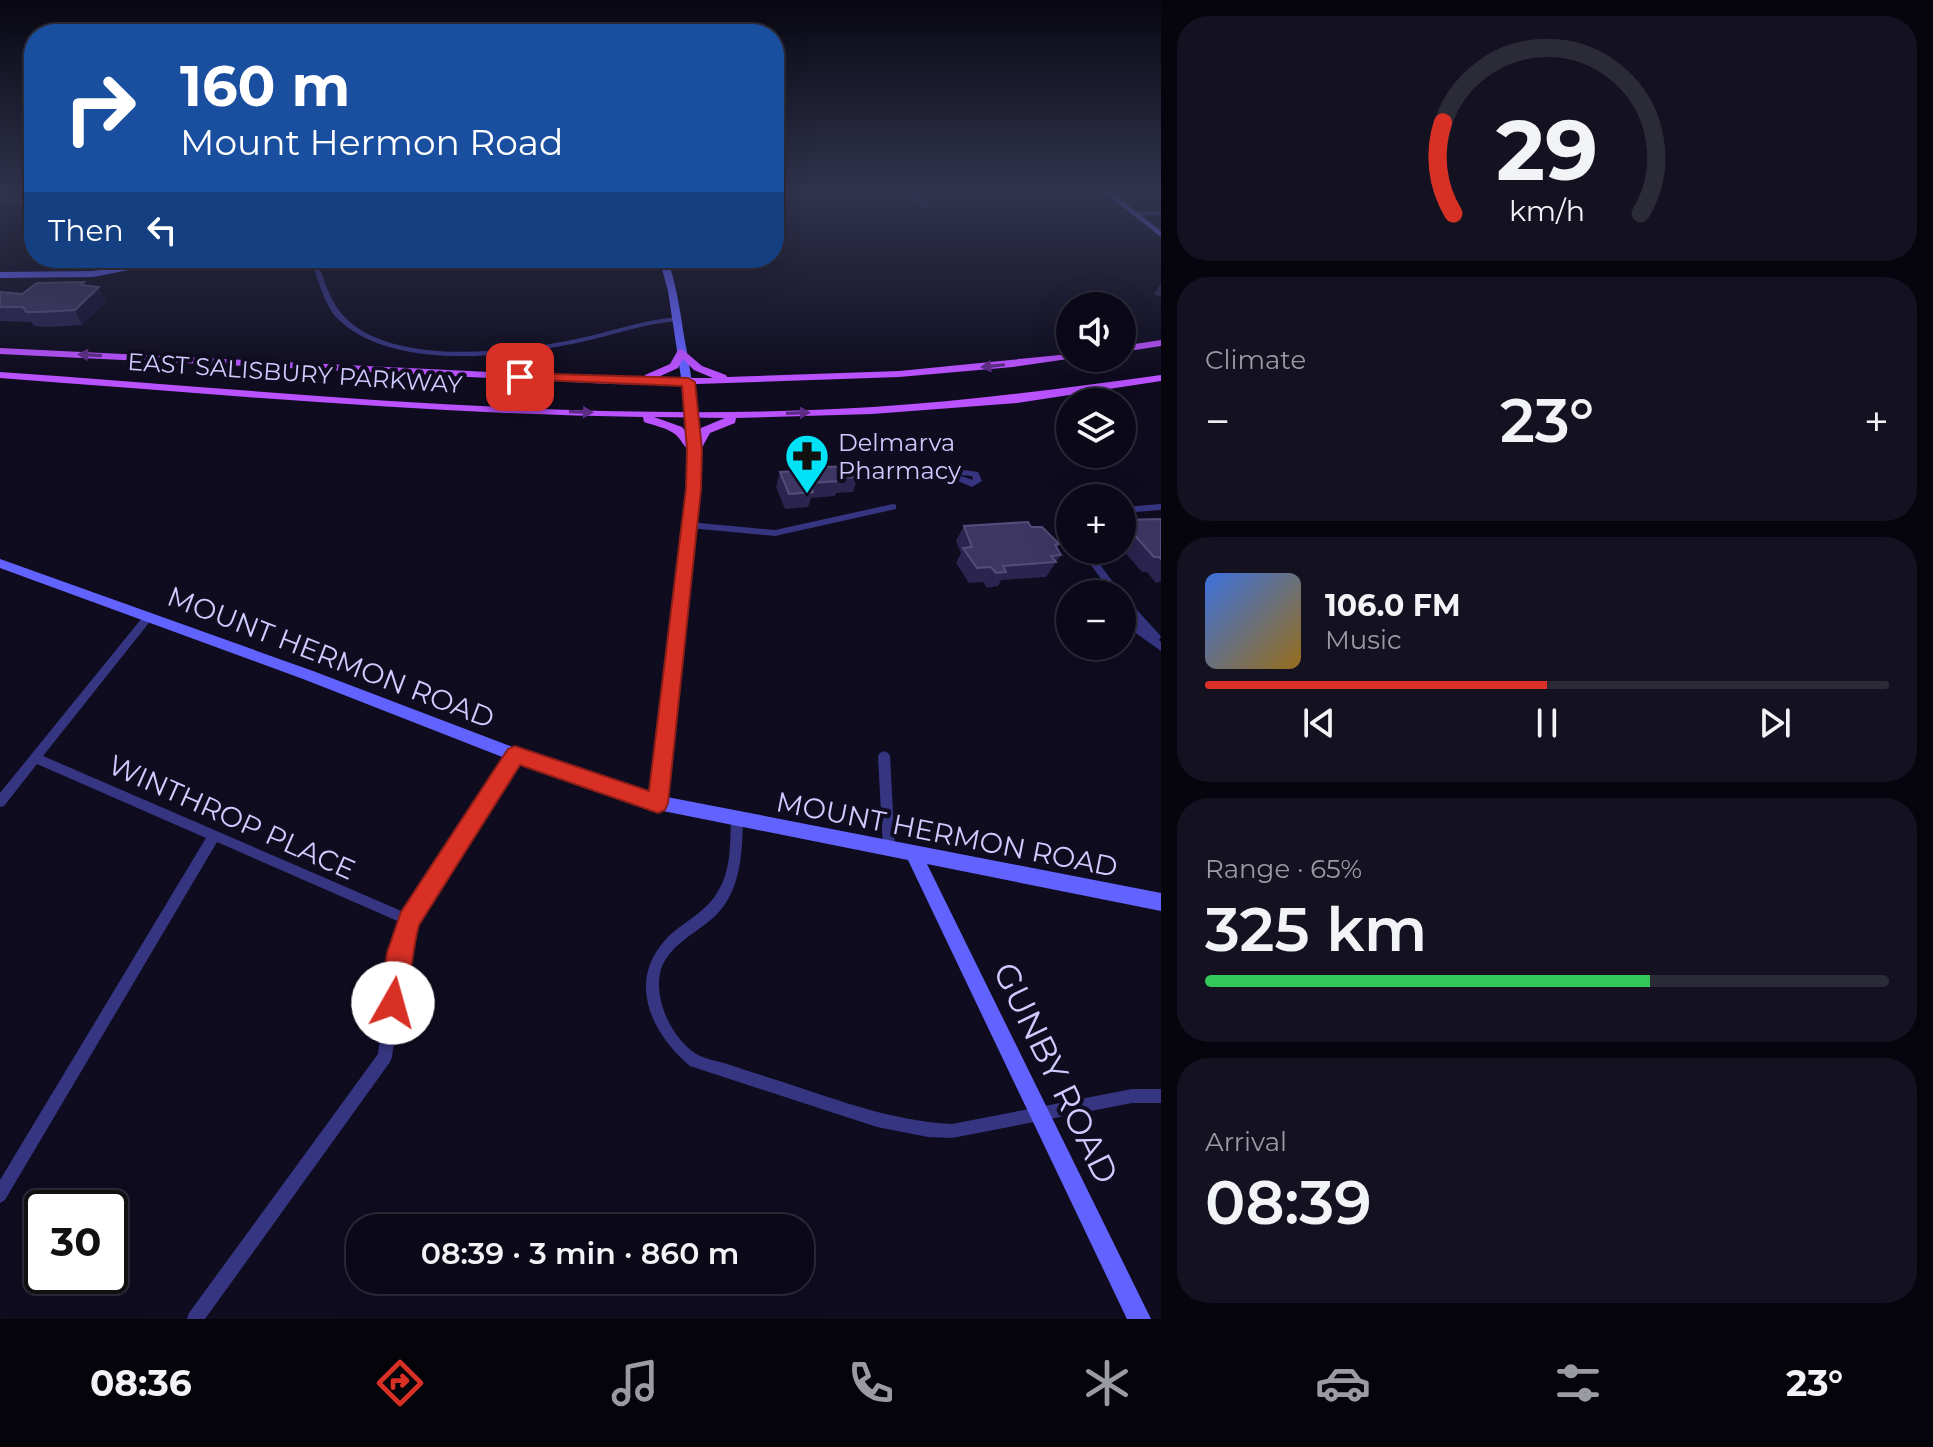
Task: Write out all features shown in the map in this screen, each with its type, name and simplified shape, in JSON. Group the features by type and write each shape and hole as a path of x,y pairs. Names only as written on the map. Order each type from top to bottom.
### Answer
{"main road":[{"path":"1136,347 1161,343"},
{"name":"EAST SALISBURY PARKWAY","path":"0,351 612,381 688,382 910,374 1056,358"},
{"path":"612,381 661,373 674,366 682,352 693,364 708,372 749,381"},
{"name":"EAST SALISBURY PARKWAY","path":"0,375 512,410 615,414 762,414 990,400 1161,378"},
{"path":"615,414 670,426 683,435 695,450 701,436 715,424 762,414"}],"street":[{"path":"0,275 93,274 128,268"},
{"path":"316,268 333,307 343,320 370,338 411,349 465,353 546,347 677,319"},
{"path":"658,803 695,450 688,382 665,268"},
{"path":"689,525 775,533 893,507"},
{"path":"1136,509 1161,507"},
{"name":"MOUNT HERMON ROAD","path":"0,563 515,755 658,803 737,821 1161,902"},
{"path":"1136,614 1161,640"},
{"path":"0,802 149,616"},
{"path":"1136,625 1161,647"},
{"path":"195,1319 385,1057 399,953 409,920 515,755"},
{"path":"884,756 889,849"},
{"name":"WINTHROP PLACE","path":"35,758 409,920"},
{"path":"737,821 733,871 720,901 667,947 654,972 652,986 657,1017 672,1043 695,1061 903,1126 952,1131 1132,1096 1161,1096"},
{"path":"0,1195 214,836"},
{"name":"GUNBY ROAD","path":"914,855 1139,1319"}],"building":[{"path":"84,282 81,285 99,287 75,310 26,312 23,307 0,307 0,292 22,294 37,283"},
{"path":"853,466 858,477 809,483 813,492 789,494 780,472 799,471 797,468"},
{"path":"1161,519 1161,559 1154,557 1136,537 1136,520"},
{"path":"1028,522 1031,527 1042,527 1056,541 1056,556 1051,556 1056,562 1003,566 1006,572 996,573 991,567 977,568 963,548 972,547 964,526"}],"place":[{"name":"Delmarva Pharmacy","path":"807,495"}],"route":[{"path":"393,1003 399,953 409,920 515,755 658,803 694,489 695,450 688,382 520,377"}]}
